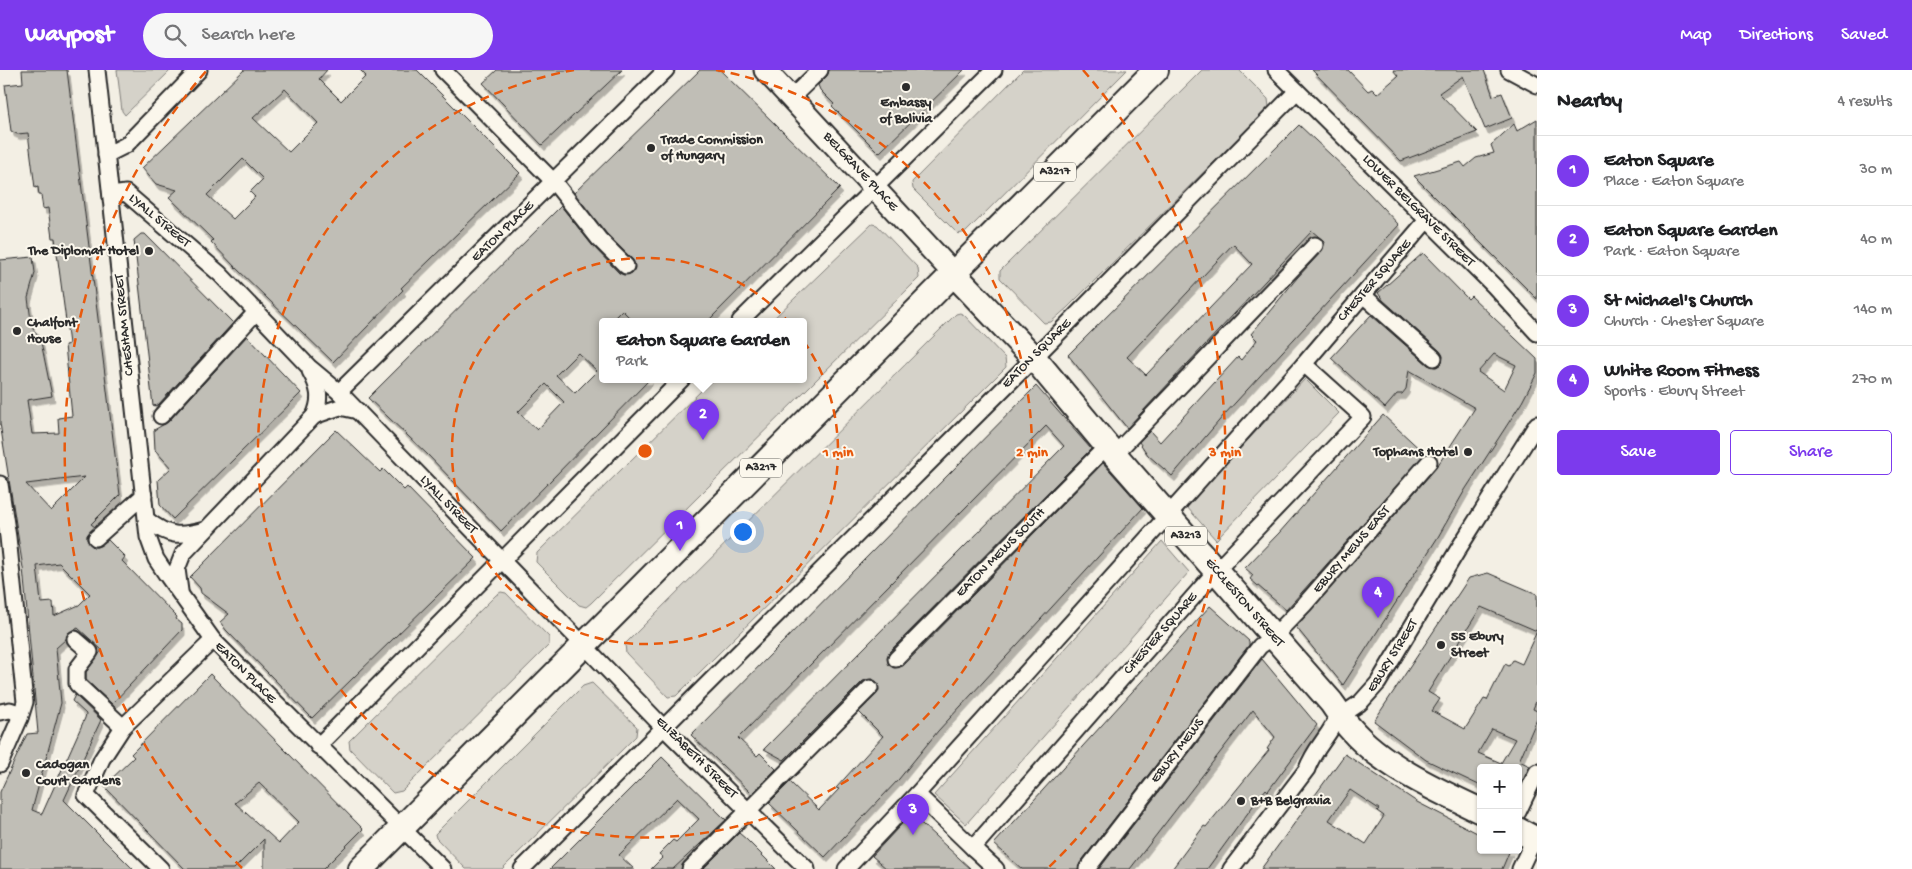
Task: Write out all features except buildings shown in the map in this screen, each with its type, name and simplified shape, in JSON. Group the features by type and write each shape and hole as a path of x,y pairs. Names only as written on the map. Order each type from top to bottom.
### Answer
{"main road":[{"name":"BELGRAVE PLACE","path":"765,70 954,274"},
{"name":"A3217","path":"361,869 403,829 1156,70"},
{"name":"ECCLESTON STREET","path":"954,274 1034,358 1111,450 1339,713 1349,728 1366,744 1418,781 1477,809"}],"street":[{"name":"CHESHAM STREET","path":"97,70 147,520"},
{"path":"106,155 126,145 199,70"},
{"path":"444,70 554,182 599,239 626,266"},
{"name":"EATON PLACE","path":"339,392 666,70"},
{"path":"791,98 820,70"},
{"path":"743,318 994,70"},
{"path":"1276,70 1297,91"},
{"path":"1509,70 1537,85"},
{"name":"LOWER BELGRAVE STREET","path":"1297,91 1537,333"},
{"name":"EATON SQUARE","path":"522,869 1034,358 1297,91"},
{"name":"LYALL STREET","path":"111,195 126,193 220,274 309,367 339,392 585,645"},
{"name":"CHESTER SQUARE","path":"846,869 917,794 1168,516 1304,364 1427,220"},
{"name":"EATON MEWS SOUTH","path":"896,659 1111,450 1315,245"},
{"path":"1363,294 1434,358"},
{"path":"161,416 257,311"},
{"name":"CHESTER SQUARE","path":"973,848 1216,571 1363,417 1304,364"},
{"name":"LYALL STREET","path":"309,367 320,393 319,405 314,416"},
{"path":"443,869 318,746 501,559 678,383"},
{"path":"314,416 340,407 358,412"},
{"name":"EATON PLACE","path":"180,592 177,569 183,554 314,416"},
{"name":"EBURY STREET","path":"1339,713 1348,712 1360,703 1378,683 1459,548 1537,424"},
{"name":"EBURY MEWS EAST","path":"1273,637 1429,462"},
{"path":"0,484 8,537 25,702 0,764"},
{"path":"96,538 144,494"},
{"path":"147,520 162,532 175,535 205,530"},
{"name":"EATON PLACE","path":"147,520 148,537 156,558 213,640 318,746"},
{"name":"EBURY MEWS","path":"1087,869 1260,646 1273,637"},
{"path":"75,639 90,652 76,669 77,684 123,727"},
{"path":"161,869 86,795 102,759 123,727 213,640"},
{"name":"ELIZABETH STREET","path":"585,645 664,728 807,869"},
{"path":"690,869 870,688"},
{"path":"0,712 10,710 16,712 20,718"},
{"path":"1231,869 1307,769 1310,761 1335,726 1339,713"},
{"path":"1519,809 1537,772"},
{"path":"917,794 996,869"},
{"path":"1520,869 1530,836"}],"shaded area":[{"path":"117,70 171,70 125,115 122,111"},
{"path":"1023,70 1127,70 966,232 958,234 913,189 912,182"},
{"path":"1202,70 1239,70 1268,99 1269,107 1067,308 1051,322 1044,323 1000,278 1000,271"},
{"path":"872,224 877,225 918,268 919,278 591,603 586,607 579,605 536,562 537,553 709,383 807,383 807,318 774,318"},
{"path":"960,313 1005,358 1006,367 676,696 668,697 626,653 625,644 956,314"},
{"path":"1305,379 1339,413 1216,540 1186,506"},
{"path":"1162,541 1189,572 966,824 934,795"},
{"path":"501,592 506,593 549,637 549,645 402,791 393,793 350,749 349,741"},
{"path":"592,683 637,727 636,736 502,869 466,869 436,838 435,834 583,686"}],"place":[{"name":"Embassy of Bolivia","path":"906,87"},
{"name":"Trade Commission of Hungary","path":"651,148"},
{"name":"The Diplomat Hotel","path":"149,251"},
{"name":"Chalfont House","path":"17,331"},
{"name":"Eaton Square Garden","path":"703,440"},
{"name":"Tophams Hotel","path":"1468,452"},
{"name":"Eaton Square","path":"680,551"},
{"name":"White Room Fitness","path":"1378,618"},
{"name":"55 Ebury Street","path":"1441,645"},
{"name":"Cadogan Court Gardens","path":"26,773"},
{"name":"B+B Belgravia","path":"1241,801"},
{"name":"St Michael's Church","path":"913,835"}]}
